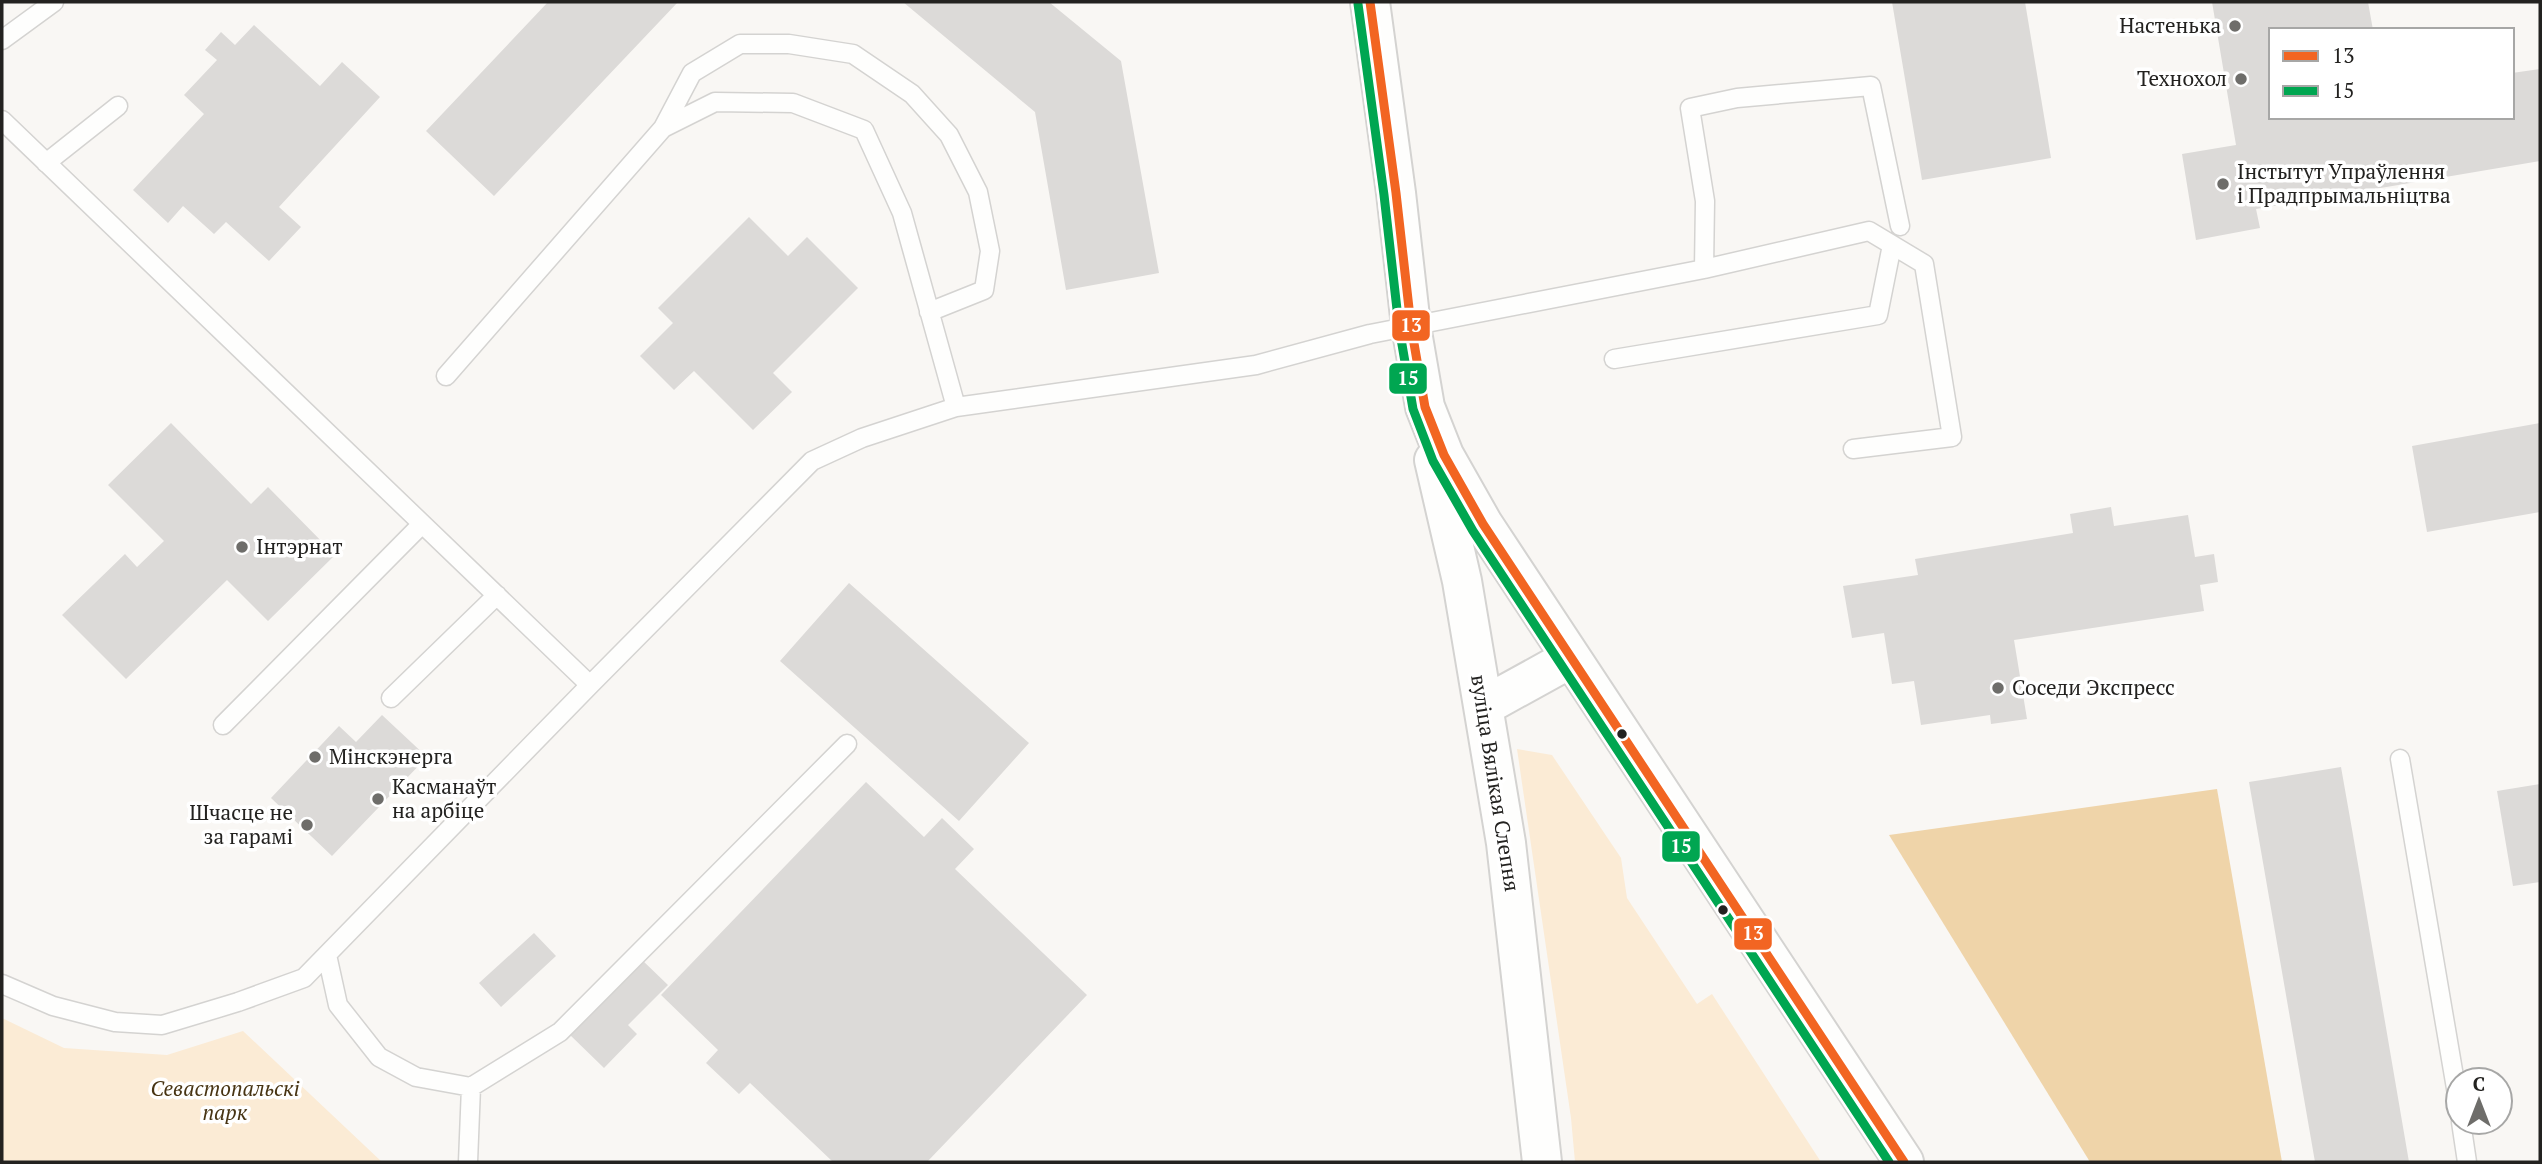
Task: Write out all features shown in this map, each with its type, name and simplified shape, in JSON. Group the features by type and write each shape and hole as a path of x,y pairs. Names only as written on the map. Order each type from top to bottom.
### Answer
{"street":[{"path":"1370,2 1411,326 1424,407 1460,485 1904,1162"},
{"name":"вуліца Вялікая Слепня","path":"1424,407 1440,492 1462,581 1506,843 1542,1162"},
{"path":"1484,706 1571,658"}],"lane":[{"path":"2,40 54,2"},
{"path":"446,376 663,128 692,72 740,44 789,44 853,54 912,94 949,135 978,192 990,251 984,290 929,312"},
{"path":"1704,269 1705,201 1690,108 1737,97 1871,86 1900,226"},
{"path":"663,128 715,102 728,102 793,103 864,130 902,213 956,407"},
{"path":"46,163 118,106"},
{"path":"2,120 590,685"},
{"path":"2,984 53,1006 115,1022 162,1024 238,1002 304,978 813,461 874,433 956,407 1256,365 1370,334 1704,269 1869,231 1924,264 1952,437 1853,449"},
{"path":"1614,359 1878,315 1892,245"},
{"path":"223,725 422,523"},
{"path":"391,698 497,595"},
{"path":"327,955 338,1005 379,1057 416,1077 471,1087 560,1032 847,744"},
{"path":"2400,759 2452,1066"},
{"path":"468,1162 471,1087"},
{"path":"2463,1136 2467,1162"}],"green space":[{"path":"1517,749 1552,755 1621,858 1627,898 1697,1004 1712,994 1821,1162 1575,1162 1571,1118"},
{"name":"Севастопальскі парк","path":"2,1018 64,1048 167,1055 243,1031 382,1162 2,1162"}],"shaded area":[{"path":"2217,789 2282,1162 2090,1162 1889,835"}],"building":[{"path":"548,2 678,2 494,196 426,131"},
{"path":"903,2 1049,2 1121,61 1159,273 1066,290 1035,112"},
{"path":"1892,2 2025,2 2051,158 1922,180"},
{"path":"2212,2 2368,2 2373,28 2269,28 2269,119 2514,119 2514,73 2540,69 2540,161 2256,209 2260,228 2196,240 2182,154 2236,145"},
{"path":"254,25 320,86 342,62 380,97 279,207 301,227 269,261 226,222 214,234 183,206 168,223 133,190 204,114 184,95 217,60 205,50 221,32 235,45"},
{"path":"749,217 788,256 807,237 858,288 773,373 792,392 753,430 694,371 674,390 640,356 673,323 658,308"},
{"name":"Інтэрнат","path":"171,423 251,504 268,487 335,555 268,621 227,580 126,679 62,615 125,554 137,567 164,541 108,485"},
{"path":"2540,423 2540,512 2427,532 2412,446"},
{"path":"2111,507 2114,526 2188,515 2195,557 2214,554 2218,582 2200,585 2204,611 2014,640 2027,719 1991,724 1990,715 1921,725 1914,681 1892,684 1884,633 1852,638 1843,586 1918,575 1915,559 2073,533 2070,514"},
{"path":"849,583 1029,743 959,821 780,661"},
{"path":"382,715 427,757 332,856 271,798 339,726 356,742"},
{"path":"2341,767 2409,1162 2315,1162 2249,782"},
{"path":"866,782 924,837 942,818 974,849 955,869 1087,995 927,1162 833,1162 750,1083 739,1094 706,1063 718,1050 661,995"},
{"path":"2540,784 2540,882 2513,886 2497,791"},
{"path":"534,933 556,956 501,1007 479,983"},
{"path":"641,959 668,985 628,1025 637,1034 604,1068 568,1033"}],"transit line":[{"name":"13","path":"1370,2 1411,326 1425,407 1444,455 1483,524 1904,1162"},
{"name":"15","path":"1358,4 1399,327 1413,409 1433,461 1473,531 1889,1162"}],"place":[{"name":"Настенька","path":"2235,26"},
{"name":"Технохол","path":"2241,79"},
{"name":"Інстытут Упраўлення і Прадпрымальніцтва","path":"2223,184"},
{"name":"Інтэрнат","path":"242,547"},
{"name":"Соседи Экспресс","path":"1998,688"},
{"name":"Мінскэнерга","path":"315,757"},
{"name":"Касманаўт на арбіце","path":"378,799"},
{"name":"Шчасце не за гарамі","path":"307,825"}]}
